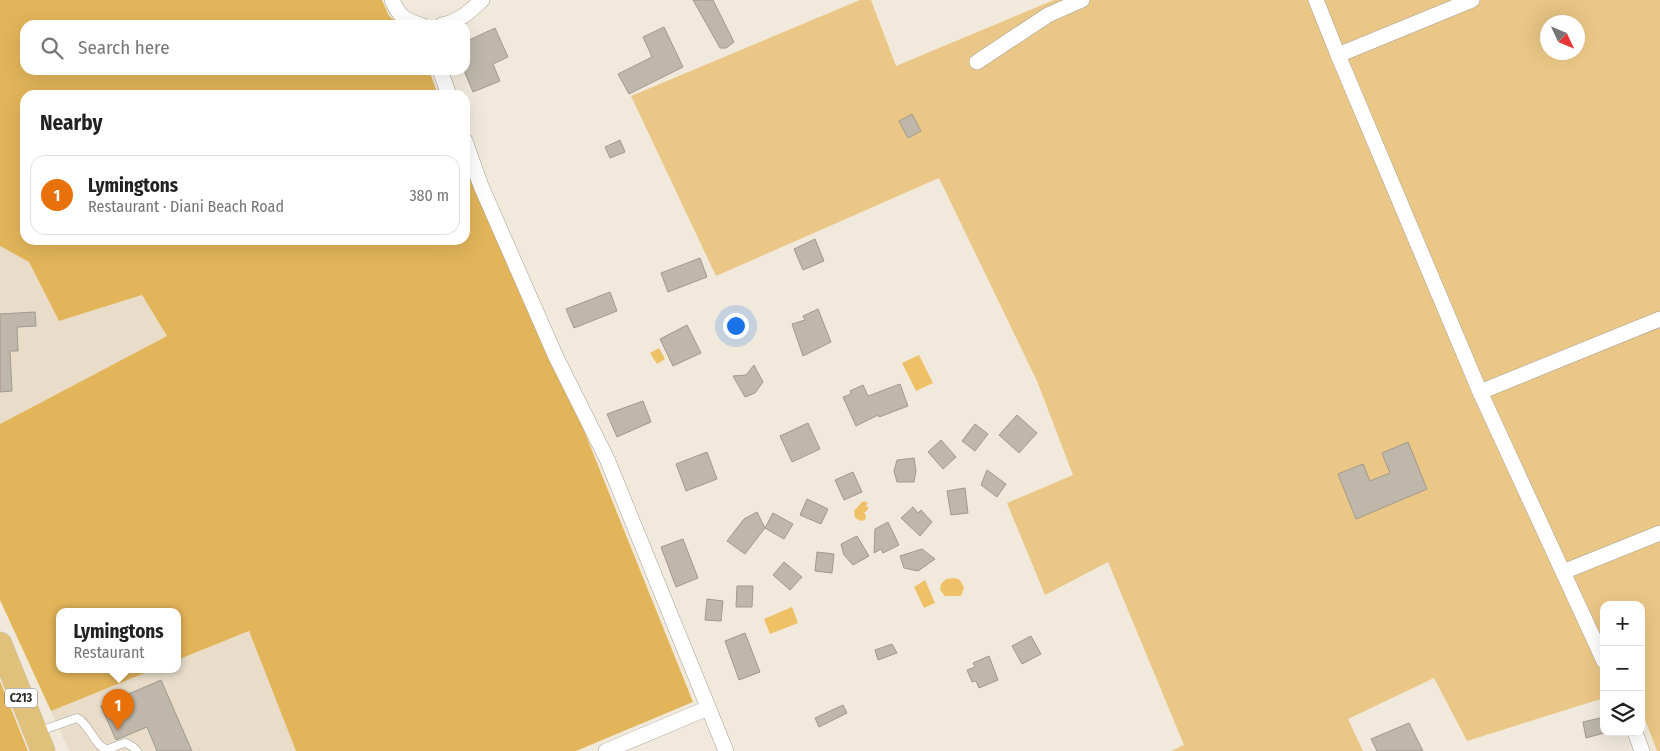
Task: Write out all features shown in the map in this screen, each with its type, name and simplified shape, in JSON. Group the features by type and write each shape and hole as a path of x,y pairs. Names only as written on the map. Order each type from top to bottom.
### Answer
{"main road":[{"name":"C213","path":"0,644 39,742"}],"street":[{"path":"392,0 401,16 406,20"},
{"path":"458,20 467,15 482,0"},
{"path":"977,62 1048,15 1082,0"},
{"path":"1316,0 1480,392 1600,653"},
{"path":"1338,55 1472,0"},
{"path":"442,75 447,90"},
{"path":"470,155 481,186 556,357 607,459 726,751"},
{"path":"1480,392 1660,319"},
{"path":"1562,572 1660,534"},
{"path":"606,751 708,708"},
{"path":"1636,736 1642,751"}],"lane":[{"path":"39,742 77,718 86,724 102,748 108,749 126,743 137,751"}],"shaded area":[{"path":"0,0 382,0 389,16 394,20 20,20 20,75 431,75 436,90 20,90 20,245 470,245 470,179 575,408 693,702 576,751 296,751 249,631 181,658 181,608 56,608 56,673 145,673 51,711 0,600 0,424 167,336 142,295 59,321 29,262 0,246"},
{"path":"860,0 871,0 896,66 1054,0 1660,0 1660,751 1657,751 1645,720 1645,601 1600,601 1600,699 1467,741 1434,678 1348,719 1363,751 1171,751 1184,745 1108,562 1045,595 1007,503 1073,475 1037,381 939,178 716,276 631,96"},
{"path":"0,246 29,262 59,321 142,295 167,336 0,424"},
{"path":"659,348 665,359 657,364 650,353"},
{"path":"919,355 933,383 916,391 902,363"},
{"path":"865,501 868,503 866,506 869,508 864,513 866,515 865,520 861,521 855,518 854,511"},
{"path":"955,578 960,580 964,588 961,596 945,596 940,590 941,584 946,579"},
{"path":"925,580 935,603 924,608 914,587"},
{"path":"792,607 798,623 770,634 764,619"},
{"path":"249,631 296,751 69,751 51,711 145,673 181,673 181,658"},
{"path":"0,681 28,751 0,751"}],"building":[{"path":"693,0 713,0 734,42 726,48 720,48"},
{"path":"664,27 683,67 629,94 618,74 652,57 643,37"},
{"path":"495,28 508,57 493,64 500,81 473,92 466,75 470,75 470,40"},
{"path":"912,114 921,131 908,138 899,121"},
{"path":"620,140 625,152 610,158 605,147"},
{"path":"815,239 824,261 803,270 794,249"},
{"path":"700,258 707,277 668,292 661,273"},
{"path":"610,292 617,311 574,328 566,309"},
{"path":"818,309 831,342 803,356 792,324 805,320 803,316"},
{"path":"35,312 36,326 17,327 18,351 10,351 12,391 0,392 0,314"},
{"path":"687,325 701,353 673,366 660,339"},
{"path":"754,365 763,382 755,393 745,397 733,376 746,375"},
{"path":"900,384 908,406 879,417 878,415 856,426 843,397 851,394 850,391 863,385 868,396"},
{"path":"643,401 651,422 617,437 607,414"},
{"path":"1017,415 1037,433 1019,453 999,435"},
{"path":"808,423 820,449 792,462 780,436"},
{"path":"975,424 988,434 975,451 962,441"},
{"path":"941,440 956,457 943,469 928,452"},
{"path":"1408,442 1427,489 1356,519 1338,474 1363,464 1370,481 1390,473 1382,453"},
{"path":"707,452 717,479 686,491 676,464"},
{"path":"914,458 916,471 914,482 897,482 894,471 897,460"},
{"path":"987,470 1006,484 997,497 981,485"},
{"path":"853,472 862,492 844,500 835,480"},
{"path":"965,488 968,513 951,515 947,491"},
{"path":"807,499 828,509 821,524 800,515"},
{"path":"913,507 918,513 921,510 932,522 920,536 901,518"},
{"path":"757,512 765,528 745,554 727,541 744,519"},
{"path":"773,513 793,524 784,539 765,528"},
{"path":"888,522 899,545 883,553 881,549 874,553 875,529"},
{"path":"857,536 869,556 853,565 844,555 841,544"},
{"path":"683,539 698,578 676,587 661,547"},
{"path":"922,549 935,559 918,571 904,568 900,556"},
{"path":"817,552 834,554 832,573 815,571"},
{"path":"784,562 802,577 790,590 773,575"},
{"path":"737,586 753,586 752,607 736,607"},
{"path":"707,599 723,601 721,621 705,620"},
{"path":"745,633 760,672 739,680 725,641"},
{"path":"1031,636 1041,654 1022,664 1012,646"},
{"path":"892,644 897,653 878,660 875,650"},
{"path":"989,656 998,680 979,688 976,681 972,682 967,670 975,667 973,663"},
{"path":"161,680 192,751 157,751 147,727 116,740 101,706"},
{"path":"843,705 847,713 819,727 815,718"},
{"path":"1600,718 1600,734 1586,738 1583,722"},
{"path":"1409,723 1423,751 1377,751 1371,739"}],"place":[{"name":"Lymingtons","path":"118,730"}]}
